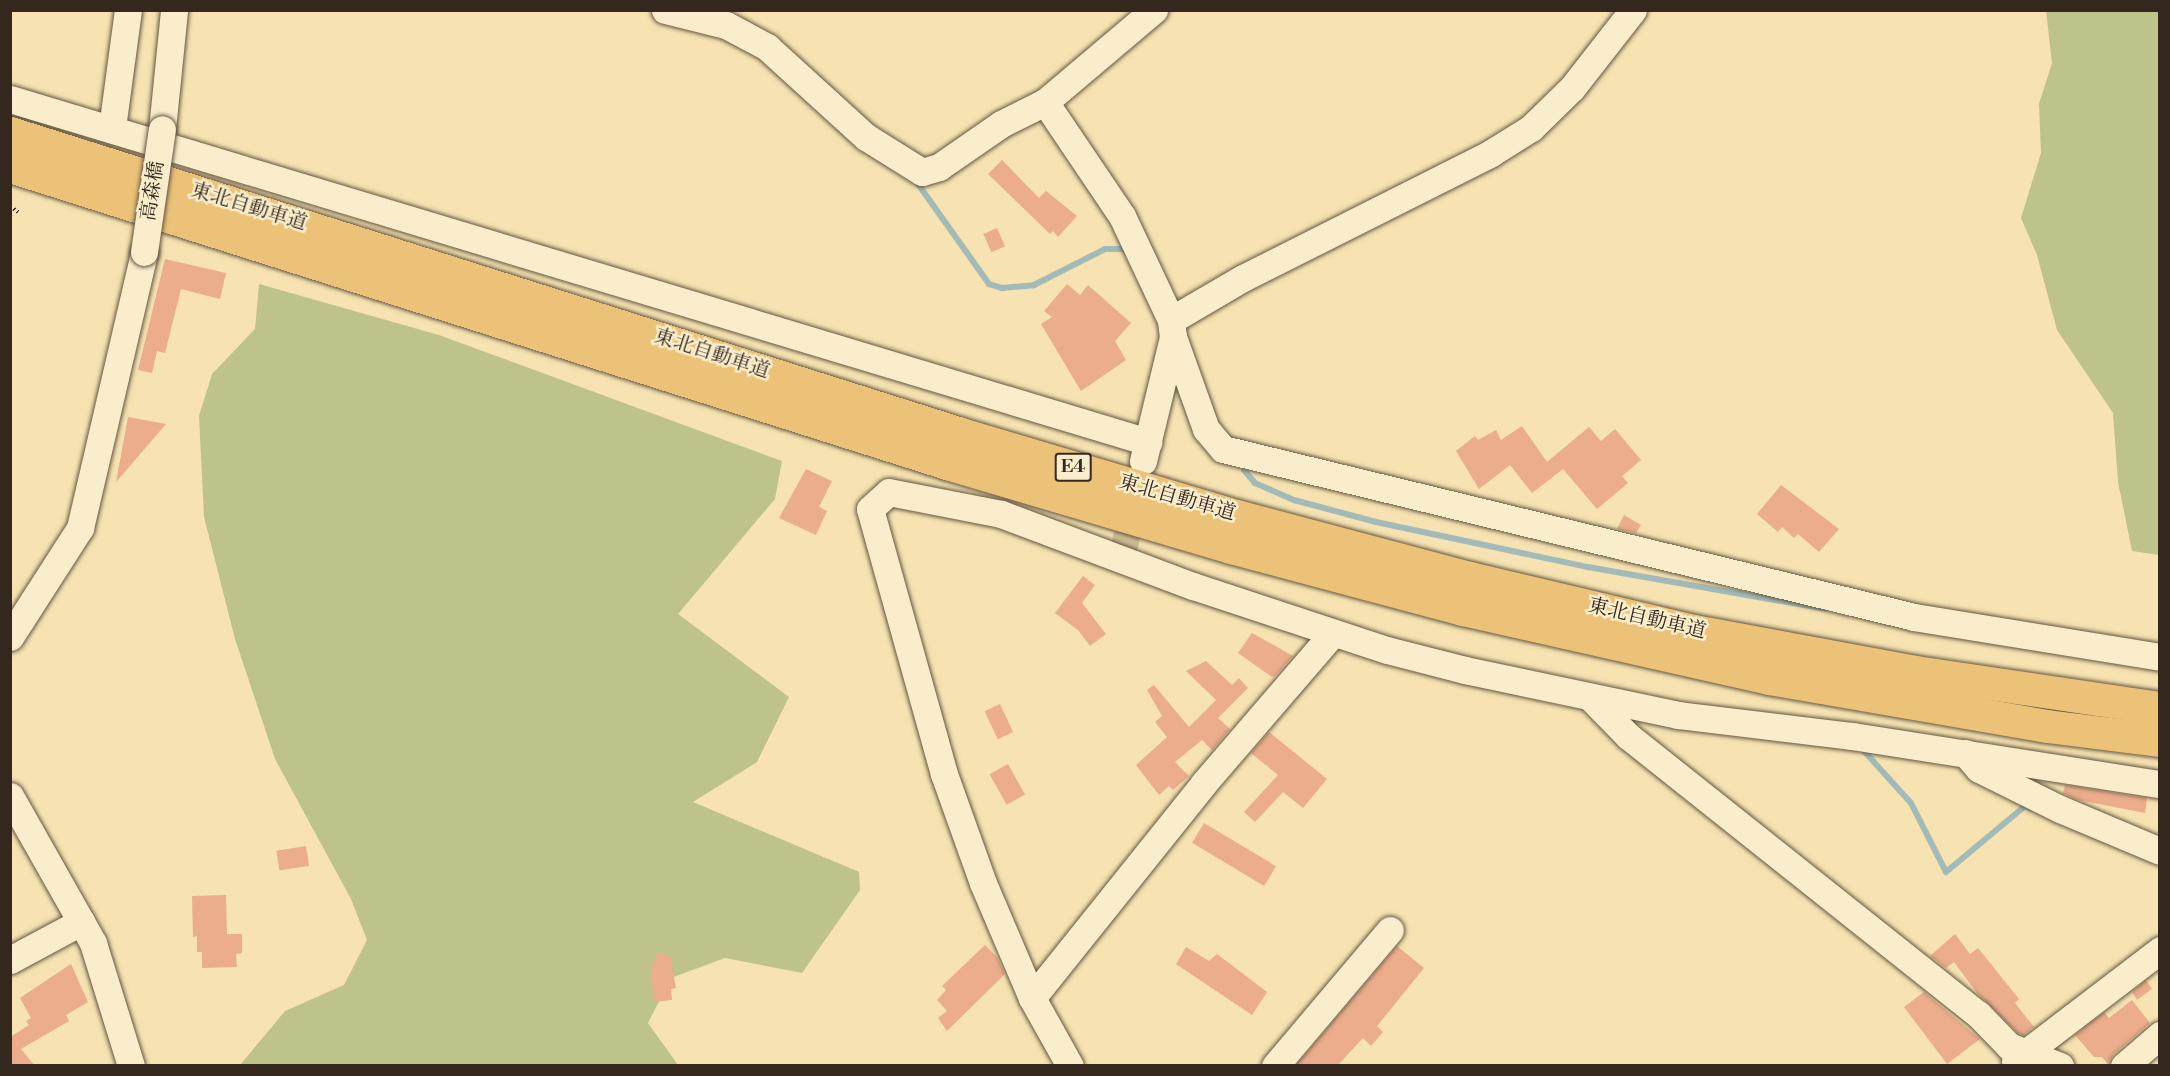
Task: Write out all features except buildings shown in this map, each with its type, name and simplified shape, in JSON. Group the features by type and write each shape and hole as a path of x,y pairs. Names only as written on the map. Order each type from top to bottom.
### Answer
{"highway":[{"name":"東北自動車道","path":"10,133 950,430 1240,517 1470,578 1705,633 1915,672 2160,708"},
{"name":"東北自動車道","path":"10,166 881,442 1231,547 1463,609 1769,678 2047,726 2160,740"}],"street":[{"path":"112,128 128,10"},
{"name":"高森橋","path":"10,637 80,528 144,252 162,129 174,10"},
{"path":"665,10 726,25 767,47 866,136 891,150 918,171 939,167 1001,124 1045,102 1154,10"},
{"path":"10,99 112,128 965,390 1145,451 1175,322 1531,128 1579,80 1633,10"},
{"path":"1045,102 1093,167 1139,247 1175,322 1206,429 1223,450 1914,617 2160,657"},
{"path":"1070,1065 1032,998 983,883 944,774 870,509 890,492 1001,514 1193,586 1333,633 1465,670 1678,715 1964,752 2160,784"},
{"path":"1032,998 1204,783 1333,633"},
{"path":"1591,698 1628,736 1978,1014 2018,1058 2060,1065"},
{"path":"1964,752 1979,769 2060,809 2160,851"},
{"path":"10,796 81,922 98,957 131,1065"},
{"path":"10,960 81,922"},
{"path":"1275,1065 1390,930"},
{"path":"2018,1058 2160,950"},
{"path":"2124,1065 2160,1035"}],"path":[{"path":"10,206 18,212"}],"green space":[{"path":"2046,11 2159,11 2159,555 2132,551 2118,482 2113,413 2057,330 2037,255 2021,218 2041,153 2039,104 2052,63"},
{"path":"259,284 439,335 782,461 775,499 678,614 789,697 757,762 693,802 859,872 860,890 802,973 725,958 671,978 648,1023 678,1065 240,1065 285,1011 344,985 367,940 351,899 275,759 235,639 204,517 199,416 212,374 255,329"}],"waterway":[{"path":"918,184 989,284 1002,288 1034,285 1105,249 1130,249"},
{"path":"1244,470 1255,483 1294,500 1376,522 1588,567 1825,609"},
{"path":"1864,751 1911,803 1946,872 2025,806 2031,808"}],"tunnel":[{"path":"1122,558 1135,497"}]}
